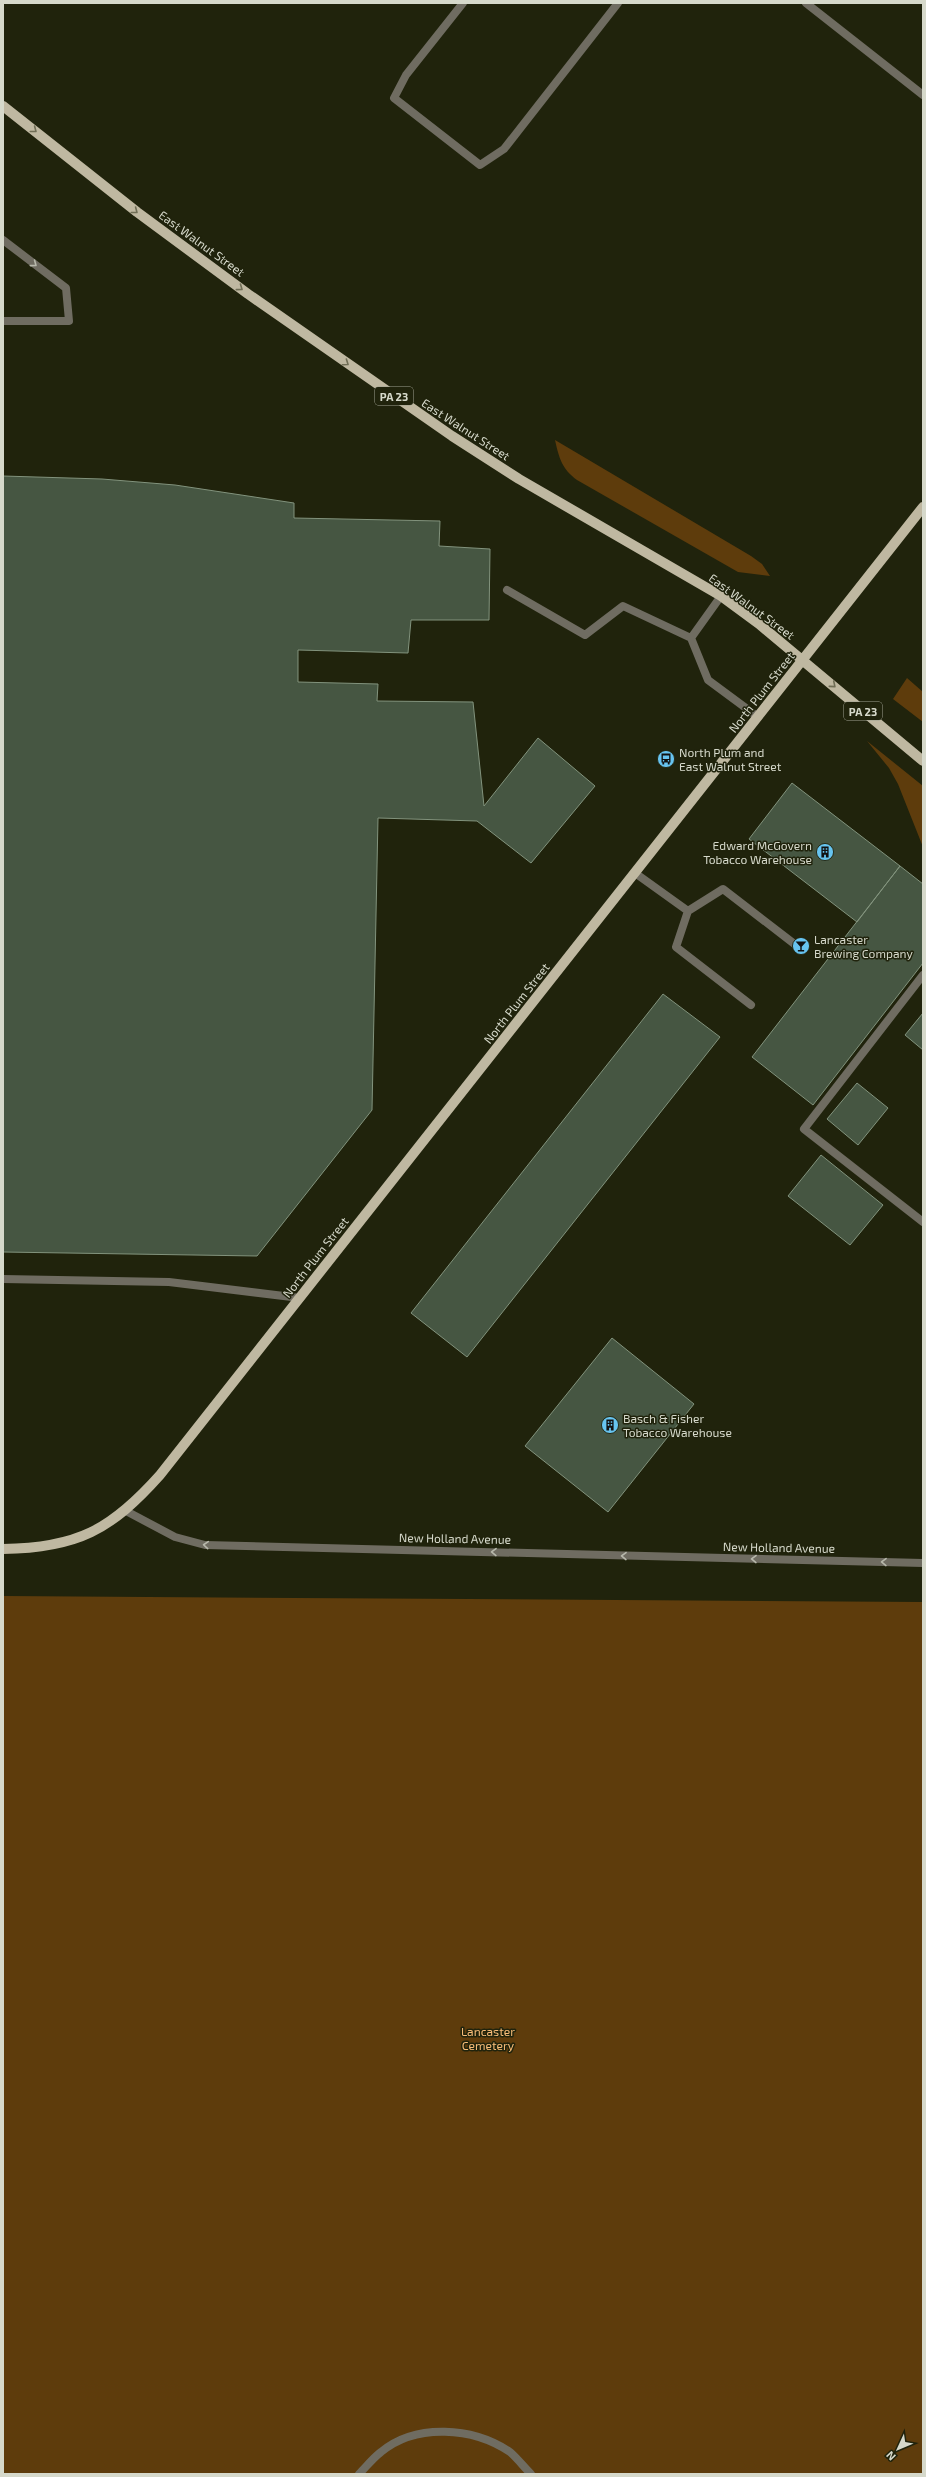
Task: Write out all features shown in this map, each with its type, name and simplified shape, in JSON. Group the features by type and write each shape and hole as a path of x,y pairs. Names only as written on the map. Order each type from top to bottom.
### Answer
{"main road":[{"name":"East Walnut Street","path":"3,106 137,212 254,298 452,436 519,479 721,596 803,660 923,762"},
{"name":"North Plum Street","path":"126,1511 160,1475 923,507"},
{"path":"3,1549 38,1548 62,1544 86,1536 126,1511"}],"street":[{"path":"463,3 406,75 394,98 480,165 504,149 618,3"},
{"path":"806,3 923,95"},
{"path":"3,240 66,288 69,321 3,321"},
{"path":"507,590 585,635 623,606 691,638 708,680 758,716"},
{"path":"691,638 721,596"},
{"path":"635,873 688,911"},
{"path":"751,1005 676,947 688,911 723,889 796,946"},
{"path":"923,975 804,1129 923,1222"},
{"path":"3,1279 169,1282 300,1298"},
{"name":"New Holland Avenue","path":"126,1511 175,1537 205,1545 923,1563"},
{"path":"359,2474 381,2452 412,2436 446,2431 480,2436 510,2452 531,2474"}],"green space":[{"path":"555,440 751,556 762,564 770,576 738,572 577,480 568,472 562,463"},
{"path":"907,678 923,692 923,722 893,699"},
{"path":"867,741 923,786 923,847 898,784 889,768"},
{"name":"Lancaster Cemetery","path":"3,1596 923,1602 923,2474 3,2474"}],"building":[{"path":"3,476 102,479 175,485 294,503 294,518 440,521 439,546 490,549 489,620 411,620 408,653 298,650 298,682 378,684 377,701 473,702 484,806 538,738 595,786 531,863 477,821 378,818 372,1110 257,1256 3,1252"},
{"name":"Edward McGovern Tobacco Warehouse","path":"792,783 900,866 857,922 749,839"},
{"path":"900,866 923,884 923,963 813,1105 752,1057"},
{"path":"663,994 720,1037 467,1357 411,1313"},
{"path":"923,1013 923,1050 905,1035"},
{"path":"857,1083 888,1108 858,1145 827,1119"},
{"path":"821,1155 883,1205 850,1245 788,1196"},
{"name":"Basch & Fisher Tobacco Warehouse","path":"612,1338 694,1404 608,1512 525,1446"}],"place":[{"name":"North Plum and East Walnut Street","path":"666,759"},
{"name":"Edward McGovern Tobacco Warehouse","path":"825,852"},
{"name":"Lancaster Brewing Company","path":"801,946"},
{"name":"Basch & Fisher Tobacco Warehouse","path":"610,1425"}]}
